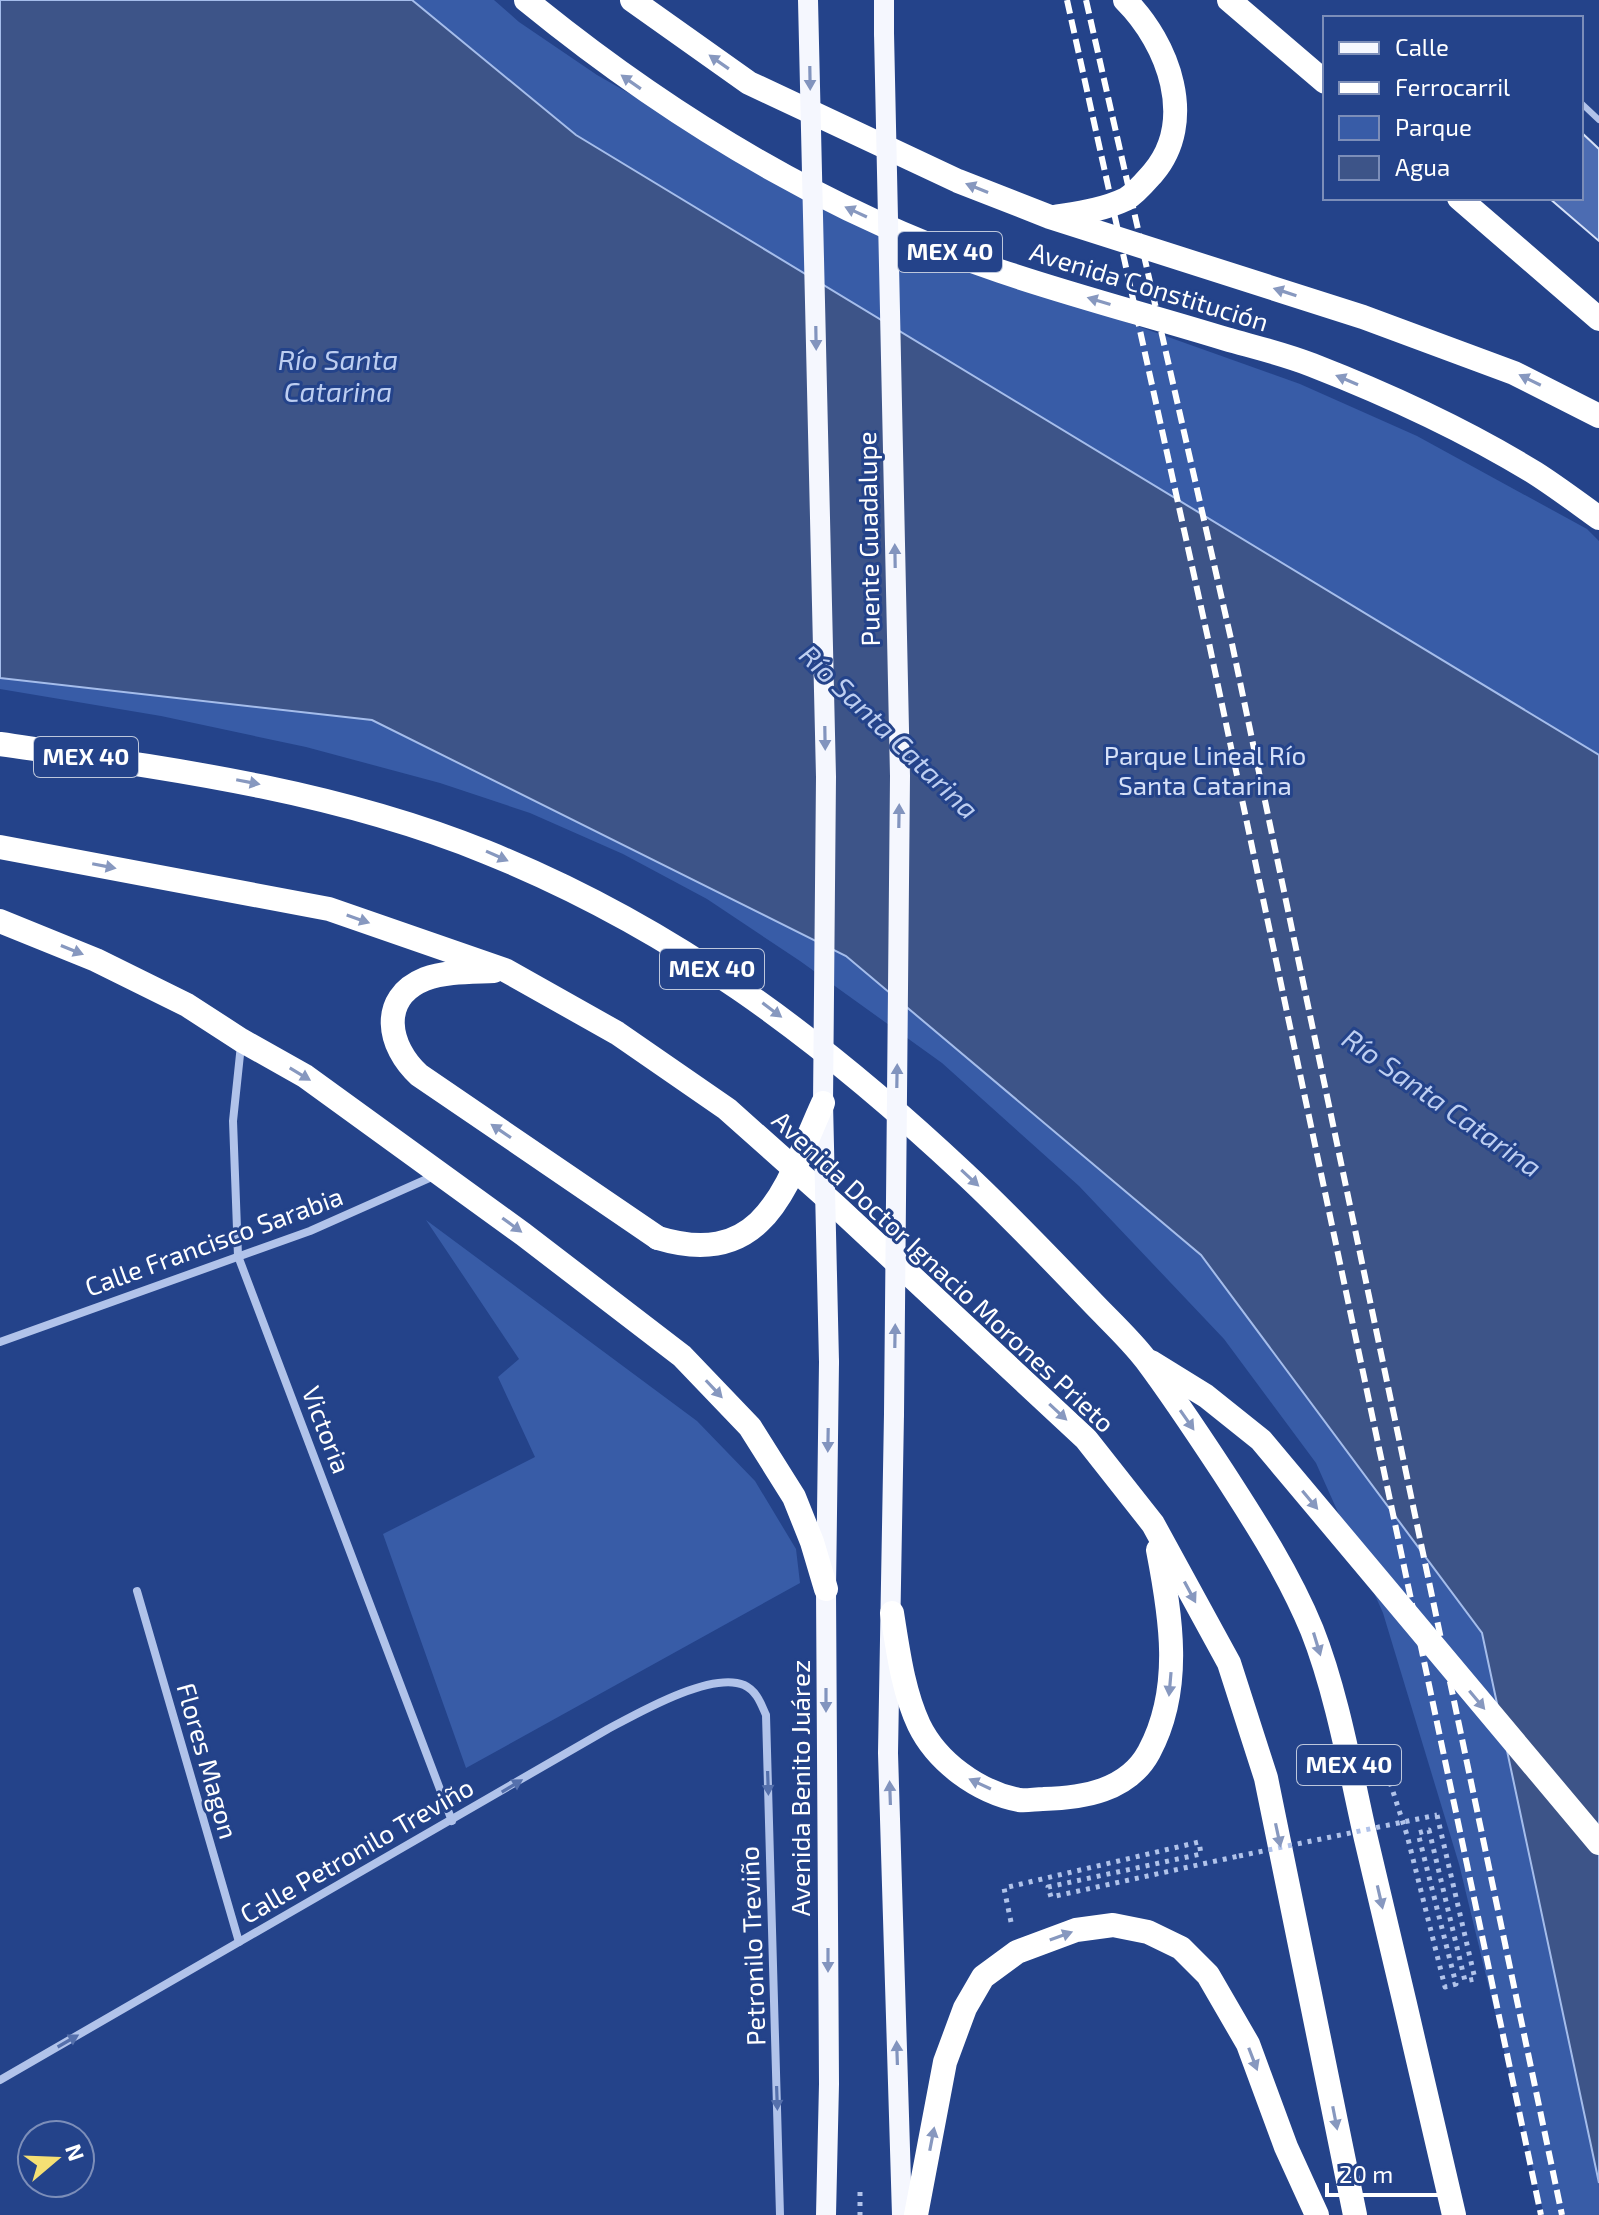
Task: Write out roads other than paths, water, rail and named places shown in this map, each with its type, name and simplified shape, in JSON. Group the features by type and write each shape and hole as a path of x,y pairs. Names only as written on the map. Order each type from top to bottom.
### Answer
{"highway":[{"name":"Avenida Constitución","path":"526,0 588,51 661,103 737,151 822,196 910,237 1000,271 1310,364 1419,410 1535,473 1599,518"},
{"name":"Avenida Constitución","path":"632,0 749,83 958,181 1050,217 1363,317 1514,373 1599,416"},
{"path":"1050,217 1101,209 1129,198 1159,166 1171,146 1176,125 1175,94 1165,62 1151,33 1125,0"},
{"path":"1237,2 1323,80"},
{"path":"1461,200 1599,319"},
{"name":"MEX 40","path":"0,744 252,782 331,801 486,851 629,919 759,1000 821,1047 905,1118 1016,1221 1143,1356 1209,1450 1271,1547 1313,1632 1337,1715 1454,2215"},
{"name":"Avenida Doctor Ignacio Morones Prieto","path":"0,847 329,909 505,970 617,1033 727,1109 1086,1439 1153,1524 1229,1663 1266,1778 1355,2215"},
{"path":"0,921 96,960 187,1005 305,1076 523,1234 682,1356 750,1427 794,1497 826,1589"},
{"path":"505,970 440,975 411,987 400,999 393,1015 392,1033 397,1049 419,1075 658,1238 692,1247 709,1247 727,1244 745,1234 762,1220 781,1195 823,1103"},
{"path":"1143,1356 1206,1396 1261,1440 1599,1843"},
{"path":"892,1613 903,1673 919,1725 937,1752 962,1776 1020,1800 1083,1796 1128,1778 1147,1755 1168,1703 1171,1674 1169,1606 1153,1524"},
{"path":"916,2215 945,2062 965,2008 983,1977 1017,1952 1076,1930 1113,1925 1148,1932 1181,1948 1208,1975 1248,2044 1286,2147 1317,2215"}],"main road":[{"name":"Puente Guadalupe","path":"808,0 826,777 823,1103 829,1362"},
{"name":"Puente Guadalupe","path":"884,0 900,776 892,1613"},
{"name":"Avenida Benito Juárez","path":"826,2215 829,2068 826,1589 829,1362"},
{"name":"MEX 40","path":"892,1613 888,1753 902,2215"}],"street":[{"name":"Victoria","path":"241,1040 233,1121 238,1256 452,1821"},
{"name":"Calle Francisco Sarabia","path":"0,1342 310,1231 439,1173"},
{"name":"Flores Magon","path":"137,1591 239,1942"},
{"name":"Calle Petronilo Treviño","path":"0,2080 608,1729 683,1691 718,1684 744,1685"},
{"name":"Petronilo Treviño","path":"744,1685 759,1698 766,1715 780,2215"}],"lane":[{"path":"1583,105 1599,120"}],"water":[{"name":"Río Santa Catarina","path":"0,0 412,0 576,135 1599,755 1599,2183 1482,1633 1201,1255 846,956 372,720 0,678"}],"railway":[{"path":"1067,0 1209,643 1541,2215"},
{"path":"1086,0 1231,639 1562,2215"}],"park label":[{"name":"Parque Lineal Río Santa Catarina","path":"1205,771"}]}
